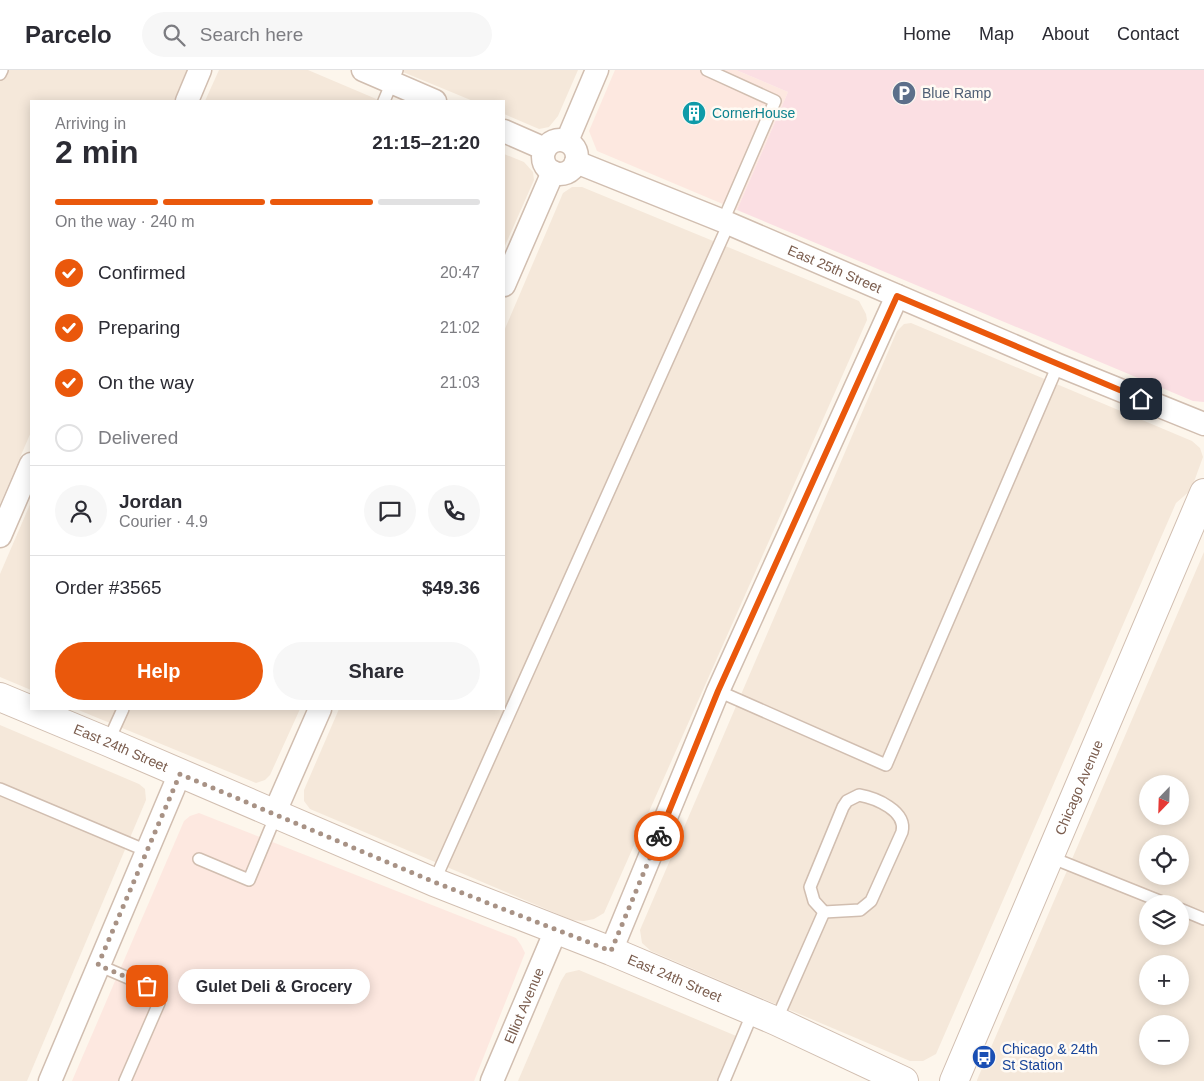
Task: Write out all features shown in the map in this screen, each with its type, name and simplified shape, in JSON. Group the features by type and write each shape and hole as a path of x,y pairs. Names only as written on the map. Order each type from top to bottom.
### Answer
{"street":[{"path":"187,100 200,70"},
{"path":"363,70 391,85 432,100"},
{"path":"567,141 598,70"},
{"path":"505,131 545,149"},
{"path":"557,140 567,141 574,148 577,157 576,162 569,171 564,173 553,172 548,169 543,159 545,149 557,140"},
{"name":"East 25th Street","path":"576,162 726,222 1058,365 1204,424"},
{"path":"505,284 553,172"},
{"path":"611,951 718,691 897,296"},
{"path":"0,536 30,466"},
{"name":"Chicago Avenue","path":"954,1081 1204,493"},
{"name":"East 24th Street","path":"0,697 30,710"},
{"name":"East 24th Street","path":"31,710 434,882 611,951 765,1017 904,1081"},
{"path":"275,814 320,710"},
{"path":"50,1081 180,774"},
{"name":"Elliot Avenue","path":"492,1081 556,930"}],"lane":[{"path":"0,74 2,70"},
{"path":"434,882 726,222 775,101 707,70"},
{"path":"718,691 886,765 1058,365"},
{"path":"108,742 123,710"},
{"path":"0,790 147,851"},
{"path":"859,795 875,799 893,810 899,816 904,826 879,884 871,901 860,910 824,912 814,901 810,887 843,807 847,801 859,795"},
{"path":"199,859 249,880 275,814"},
{"path":"1050,857 1145,895"},
{"path":"724,1081 765,1017 824,912"},
{"path":"1189,913 1204,919"},
{"path":"98,965 147,986 159,1003 125,1081"}],"shaded area":[{"path":"0,70 187,70 174,100 30,100 30,434 0,504"},
{"path":"219,70 308,70 379,100 205,100"},
{"path":"398,70 578,70 558,116 549,127 539,129 505,114 505,100 471,100"},
{"path":"615,70 736,70 788,92 737,210 597,151 589,131"},
{"path":"736,70 1204,70 1204,402 1193,401 737,210 788,92"},
{"path":"505,154 524,162 533,172 534,180 505,246"},
{"path":"572,187 582,187 859,301 867,320 604,913 594,919 584,921 572,920 310,809 304,801 304,790 339,710 505,710 505,329 563,193"},
{"path":"911,323 1192,441 1200,448 1203,457 1191,490 1176,503 936,1054 923,1061 910,1061 651,951 642,943 640,930 897,331 904,324"},
{"path":"30,504 30,690 0,677 0,574"},
{"path":"1204,552 1204,1081 977,1080"},
{"path":"78,710 300,710 270,775 265,780 256,783"},
{"path":"0,725 139,784 145,789 146,800 27,1081 0,1081"},
{"path":"199,813 516,938 525,953 474,1081 72,1081 184,821 190,816"},
{"path":"579,970 741,1038 724,1081 518,1081 561,981 566,973"}],"way so far":[{"path":"147,986 98,965 180,774 434,882 611,951 659,836"}],"place":[{"name":"Blue Ramp","path":"904,93"},
{"name":"CornerHouse","path":"694,113"},
{"name":"Gulet Deli & Grocery","path":"147,986"},
{"name":"Chicago & 24th St Station","path":"984,1057"}],"route":[{"path":"659,836 718,691 897,296 1141,399"}]}
